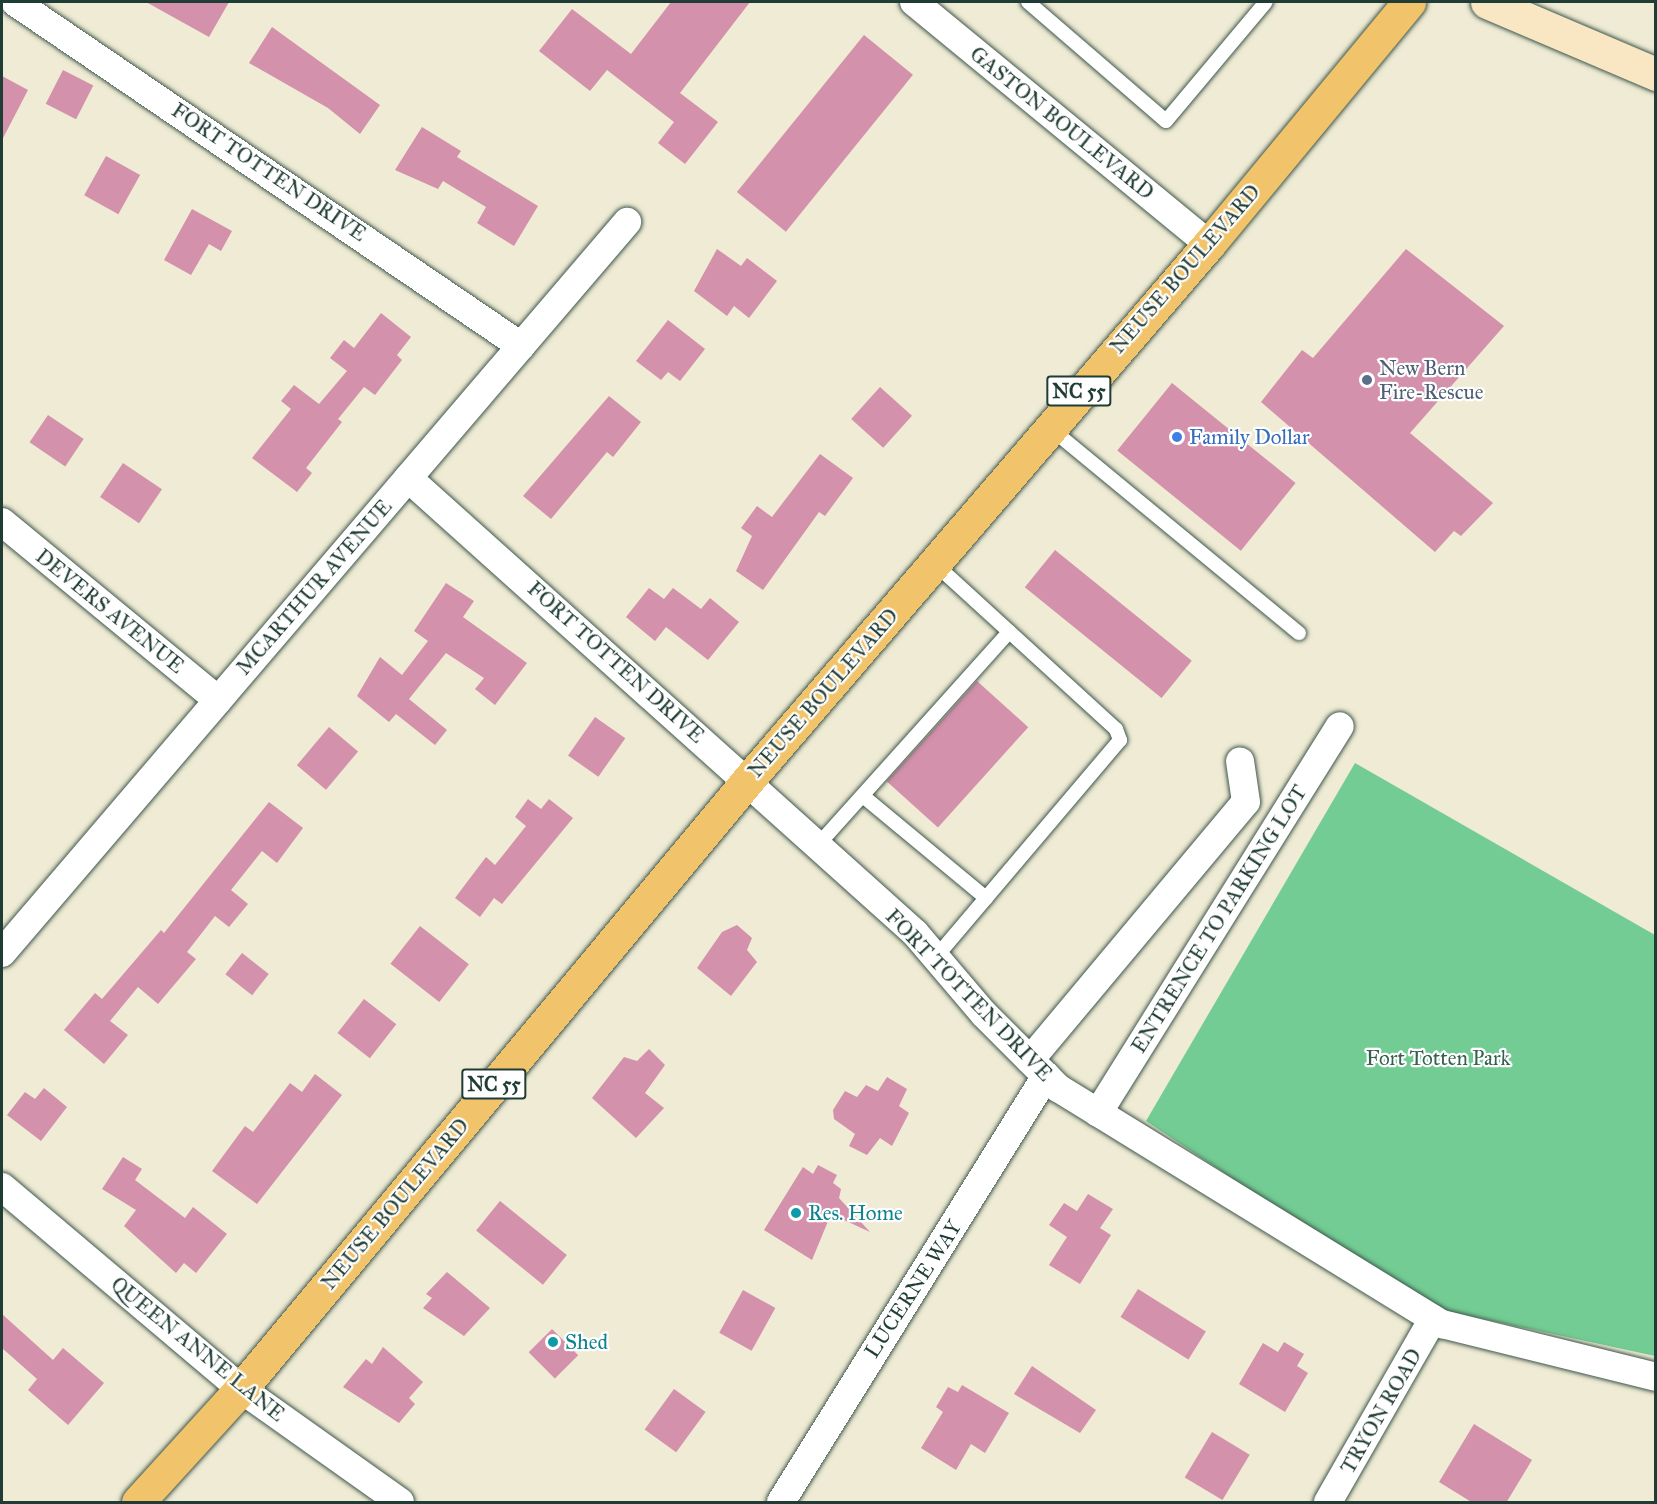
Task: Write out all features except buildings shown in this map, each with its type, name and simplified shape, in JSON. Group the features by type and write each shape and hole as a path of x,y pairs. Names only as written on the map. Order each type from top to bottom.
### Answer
{"main road":[{"name":"NEUSE BOULEVARD","path":"138,1503 241,1389 748,780 1048,426 1209,244 1409,2"},
{"path":"1487,2 1656,74"},
{"name":"NEUSE BOULEVARD","path":"155,1503 241,1389"}],"street":[{"name":"FORT TOTTEN DRIVE","path":"15,2 521,346"},
{"name":"GASTON BOULEVARD","path":"914,2 1209,244"},
{"name":"MCARTHUR AVENUE","path":"2,953 627,222"},
{"name":"FORT TOTTEN DRIVE","path":"408,478 748,780 936,958 1038,1068 1098,1113 1433,1319 1534,1350 1656,1377"},
{"name":"DEVERS AVENUE","path":"2,522 218,700"},
{"name":"ENTRENCE TO PARKING LOT","path":"1098,1113 1340,726"},
{"name":"ENTRENCE TO PARKING LOT","path":"1038,1068 1246,802 1240,761"},
{"name":"LUCERNE WAY","path":"781,1503 1038,1068"},
{"name":"QUEEN ANNE LANE","path":"2,1187 241,1389 400,1503"},
{"name":"TRYON ROAD","path":"1328,1503 1433,1319"}],"lane":[{"path":"1028,2 1166,121 1266,2"},
{"path":"1048,426 1299,633"},
{"path":"934,563 1116,729 1120,740 936,958"},
{"path":"817,846 1009,632"},
{"path":"863,796 986,898"}],"green space":[{"name":"Fort Totten Park","path":"1355,763 1655,935 1655,1356 1442,1310 1368,1268 1146,1121"}],"place":[{"name":"New Bern Fire-Rescue","path":"1367,380"},
{"name":"Family Dollar","path":"1177,437"},
{"name":"Res. Home","path":"796,1213"},
{"name":"Shed","path":"553,1342"}]}
